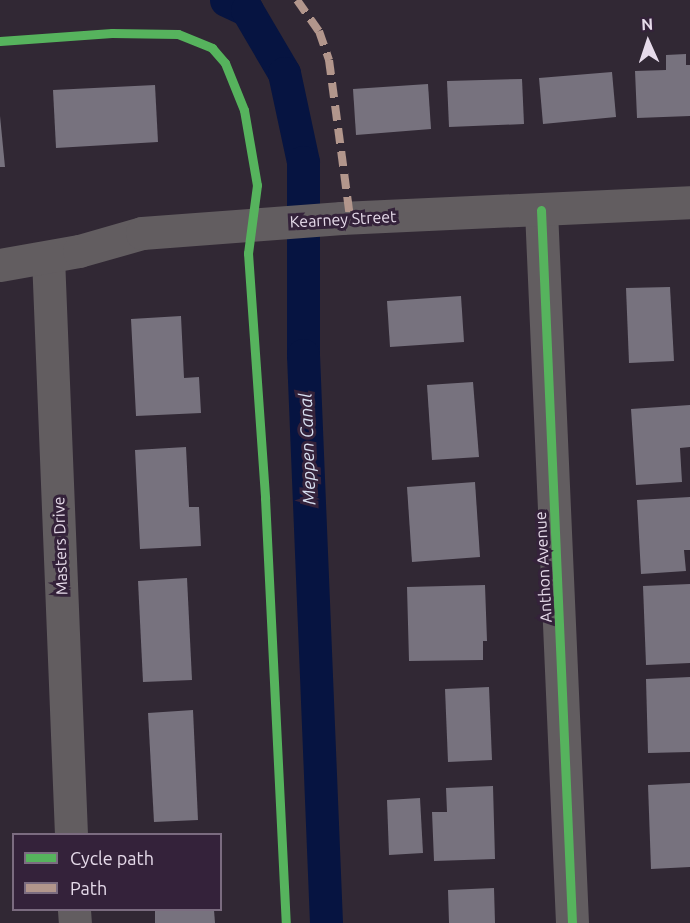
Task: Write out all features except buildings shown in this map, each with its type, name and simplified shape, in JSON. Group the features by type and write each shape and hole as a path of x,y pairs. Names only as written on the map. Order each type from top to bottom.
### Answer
{"street":[{"name":"Kearney Street","path":"0,265 48,257 142,233 341,218 690,202"},
{"name":"Anthon Avenue","path":"541,210 573,923"},
{"name":"Masters Drive","path":"48,257 71,833"}],"waterway":[{"name":"Meppen Canal","path":"226,0 247,10 284,73 303,162 303,355 326,923"}],"marked path":[{"path":"297,0 319,31 329,60 350,218"}],"cycle path":[{"path":"0,41 112,33 178,34 212,48 225,63 244,110 257,185 248,253 265,498 286,923"},
{"path":"541,210 572,923"}]}
